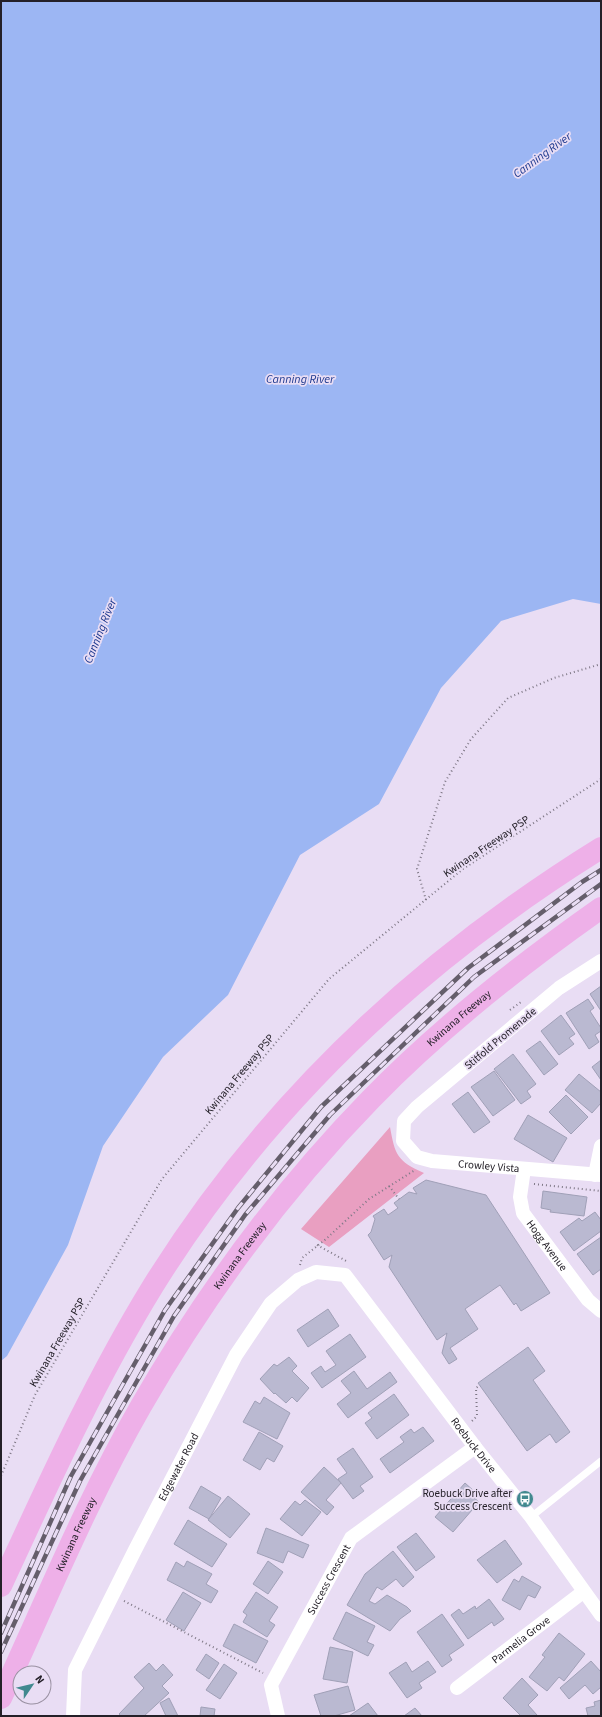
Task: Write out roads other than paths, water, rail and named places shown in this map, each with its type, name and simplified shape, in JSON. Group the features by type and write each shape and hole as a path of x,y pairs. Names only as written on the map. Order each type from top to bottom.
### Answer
{"highway":[{"path":"1,1586 56,1465 101,1377 153,1286 218,1192 308,1083 373,1018 438,963 511,906 601,848"},
{"name":"Kwinana Freeway","path":"1,1698 99,1487 141,1406 191,1325 260,1226 342,1129 407,1065 504,979 535,954 601,908"}],"street":[{"name":"Stitfold Promenade","path":"404,1121 417,1107 559,988 601,961"},
{"name":"Crowley Vista","path":"404,1121 403,1141 417,1157 432,1161 598,1175"},
{"path":"598,1175 601,1146"},
{"name":"Hogg Avenue","path":"524,1169 520,1197 523,1213 588,1300 601,1311"},
{"name":"Edgewater Road","path":"73,1716 75,1670 134,1550 236,1355 271,1303 298,1280 316,1272 345,1275"},
{"name":"Roebuck Drive","path":"345,1275 475,1447 531,1517 601,1616"},
{"name":"Success Crescent","path":"278,1716 270,1685 351,1538 475,1447"},
{"name":"Parmelia Grove","path":"458,1688 583,1592"}],"lane":[{"path":"531,1517 601,1461"}],"water":[{"name":"Canning River","path":"1,1 601,1 601,604 573,599 501,621 441,688 379,804 300,855 228,995 163,1057 103,1146 68,1245 7,1356 1,1361"}],"railway":[{"path":"1,1633 71,1476 165,1310 238,1208 321,1107 468,968 582,882 601,870"},
{"path":"1,1652 80,1481 174,1316 245,1215 330,1115 474,977 601,884"}],"place":[{"name":"Roebuck Drive after Success Crescent","path":"525,1499"}]}
